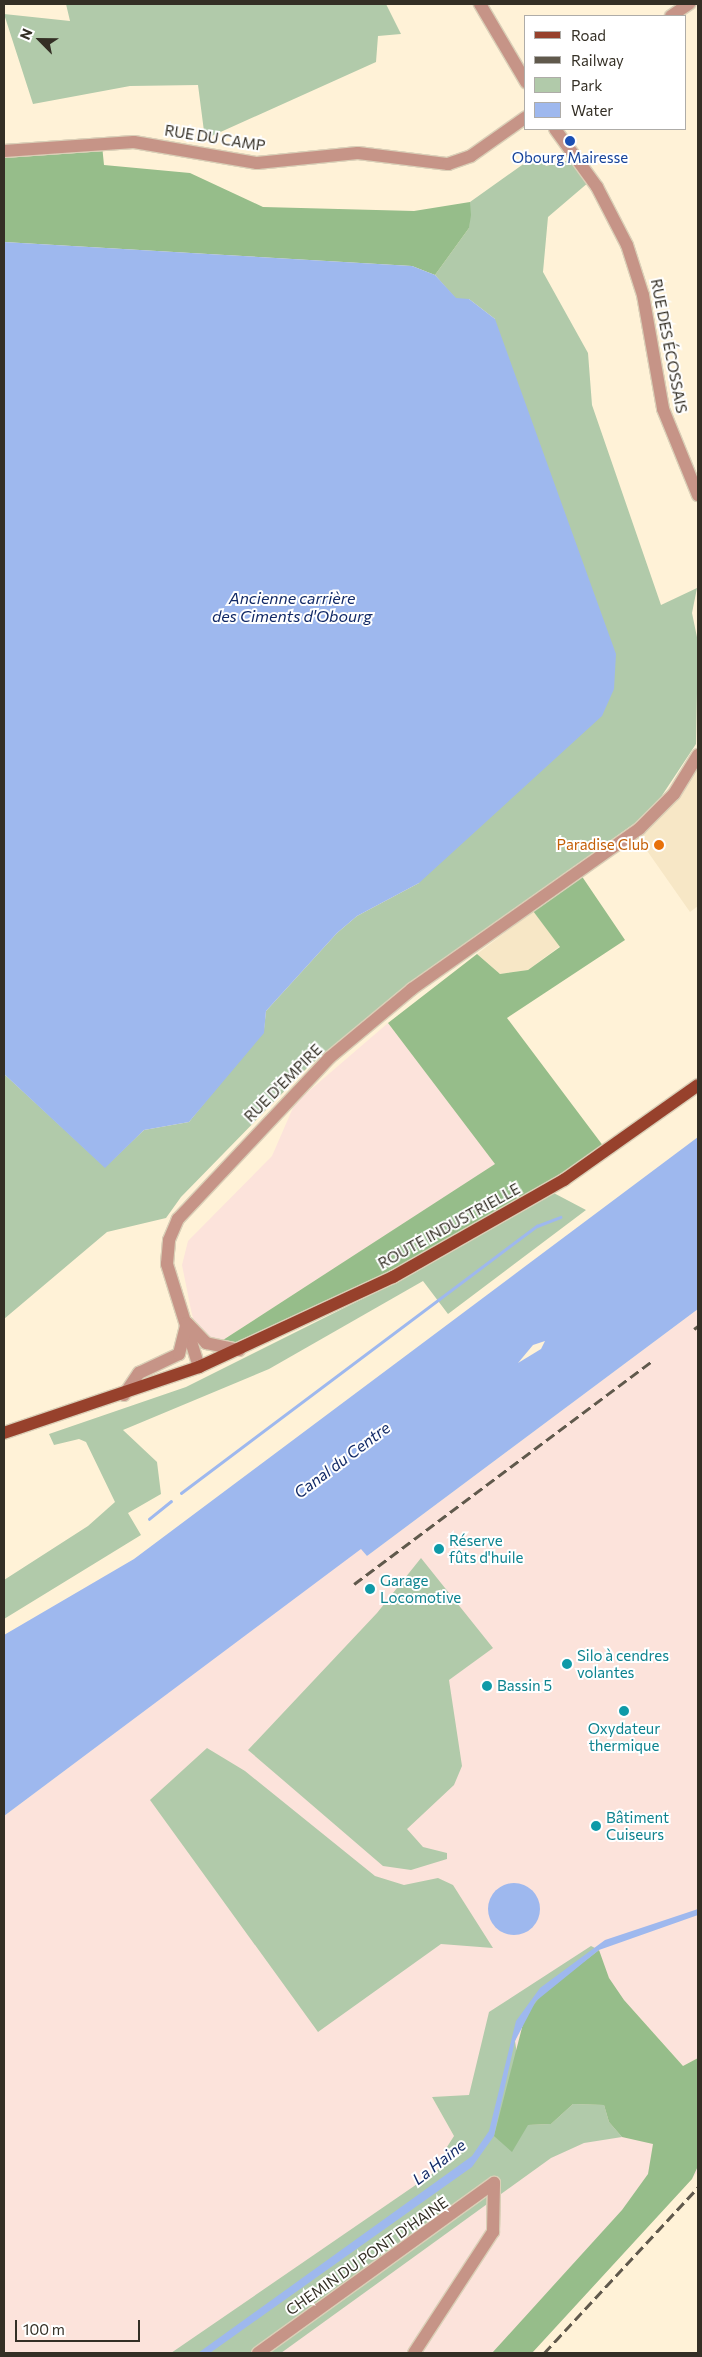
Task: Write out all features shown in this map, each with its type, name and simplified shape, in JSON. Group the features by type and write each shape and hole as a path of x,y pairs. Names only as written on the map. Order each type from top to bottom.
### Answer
{"main road":[{"name":"ROUTE INDUSTRIELLE","path":"199,1367 239,1350 487,1226 600,1156 698,1086"},
{"path":"4,1433 124,1395 199,1367"}],"street":[{"path":"480,4 524,79"},
{"path":"672,15 689,4"},
{"name":"RUE DU CAMP","path":"4,151 134,142 262,163 358,154 448,164 471,156 524,119"},
{"name":"RUE DES ÉCOSSAIS","path":"556,130 597,186 630,252 643,295 663,409 698,496"},
{"name":"RUE D'EMPIRE","path":"199,1367 187,1323 167,1264 173,1229 187,1208 329,1058 412,989 639,829 674,794 698,755"},
{"path":"187,1323 206,1343 239,1350"},
{"path":"124,1395 138,1373 180,1354 187,1323"},
{"name":"CHEMIN DU PONT D'HAINE","path":"258,2353 494,2183 493,2232 414,2353"}],"shaded area":[{"path":"698,765 698,906 690,912 636,835 676,798"},
{"path":"533,911 560,946 528,970 500,974 477,954"},
{"path":"388,1023 496,1164 223,1340 209,1338 194,1322 191,1310 182,1265 188,1241 272,1156 295,1103"},
{"path":"698,1309 698,2058 683,2066 633,2010 698,2101 698,2172 532,2353 4,2353 4,1816 361,1548 367,1556","holes":["469,2096 454,2136 432,2097"]}],"green space":[{"path":"66,4 386,4 401,34 378,36 376,62 205,139 198,85 130,86 33,104 4,14 70,21"},
{"path":"102,145 104,165 190,173 263,207 414,211 470,202 469,228 435,275 412,266 4,242 4,151"},
{"path":"536,155 546,166 569,160 589,182 548,217 543,272 588,353 592,405 661,605 697,588 692,613 698,642 696,744 661,797 635,823 399,991 307,1068 181,1197 166,1218 107,1232 4,1319 4,1074 105,1167 144,1130 189,1122 264,1029 266,1011 337,933 357,916 419,883 495,319 469,299 456,299 435,275 469,228 470,202"},
{"path":"581,875 625,940 507,1018 607,1151 548,1190 239,1350 223,1340 495,1164 388,1023 477,954 500,974 528,970 560,947 533,911"},
{"path":"548,1190 586,1210 448,1314 423,1281 269,1369 123,1430 157,1462 161,1494 128,1513 141,1535 4,1619 4,1580 88,1526 115,1502 86,1442 79,1439 54,1445 49,1434 186,1387 416,1272"},
{"path":"421,1558 493,1648 449,1680 462,1766 454,1785 407,1829 423,1847 447,1853 447,1859 411,1870 383,1866 248,1750 377,1613"},
{"path":"207,1748 245,1771 375,1876 404,1885 438,1878 453,1885 493,1948 441,1944 318,2032 150,1800"},
{"path":"591,1946 599,1950 544,1992 519,2028 515,2041 528,2125 551,2124 573,2104 604,2105 609,2122 622,2137 584,2143 551,2158 281,2353 171,2353 455,2158 447,2147 454,2136 432,2097 469,2095 489,2012"},
{"path":"599,1950 609,1978 624,2000 683,2066 698,2058 698,2166 692,2179 532,2353 492,2353 622,2210 648,2174 653,2144 622,2137 609,2122 604,2105 573,2104 551,2124 528,2125 512,2152 494,2136 525,2016 544,1992"}],"water":[{"name":"Ancienne carrière des Ciments d'Obourg","path":"4,242 412,266 435,275 456,298 469,299 495,319 616,654 614,689 602,716 419,883 357,916 337,933 266,1011 264,1033 189,1122 144,1130 105,1168 4,1074"},
{"name":"Canal du Centre","path":"698,1137 698,1309 367,1556 361,1549 4,1816 4,1635 134,1559"},
{"path":"509,1883 519,1883 533,1890 540,1904 540,1914 533,1928 519,1935 509,1935 499,1931 492,1924 488,1914 488,1904 492,1894 499,1887"},
{"path":"698,1909 698,1915 599,1950 536,2001 515,2041 494,2136 472,2167 210,2353 198,2353 472,2156 489,2131 516,2021 540,1988 605,1940"}],"pier":[{"path":"545,1341 541,1349 518,1363 533,1345"}],"waterway":[{"path":"181,1493 537,1226 560,1217"},
{"path":"149,1519 171,1501"}],"railway":[{"path":"694,1329 698,1326"},
{"path":"354,1584 653,1360"},
{"path":"544,2353 698,2187"}],"place":[{"name":"Obourg Mairesse","path":"570,141"},
{"name":"Paradise Club","path":"659,845"},
{"name":"Réserve fûts d'huile","path":"439,1549"},
{"name":"Garage Locomotive","path":"370,1589"},
{"name":"Silo à cendres volantes","path":"567,1664"},
{"name":"Bassin 5","path":"487,1686"},
{"name":"Oxydateur thermique","path":"624,1711"},
{"name":"Bâtiment Cuiseurs","path":"596,1826"}],"water label":[{"name":"La Haine","path":"439,2162"}]}
